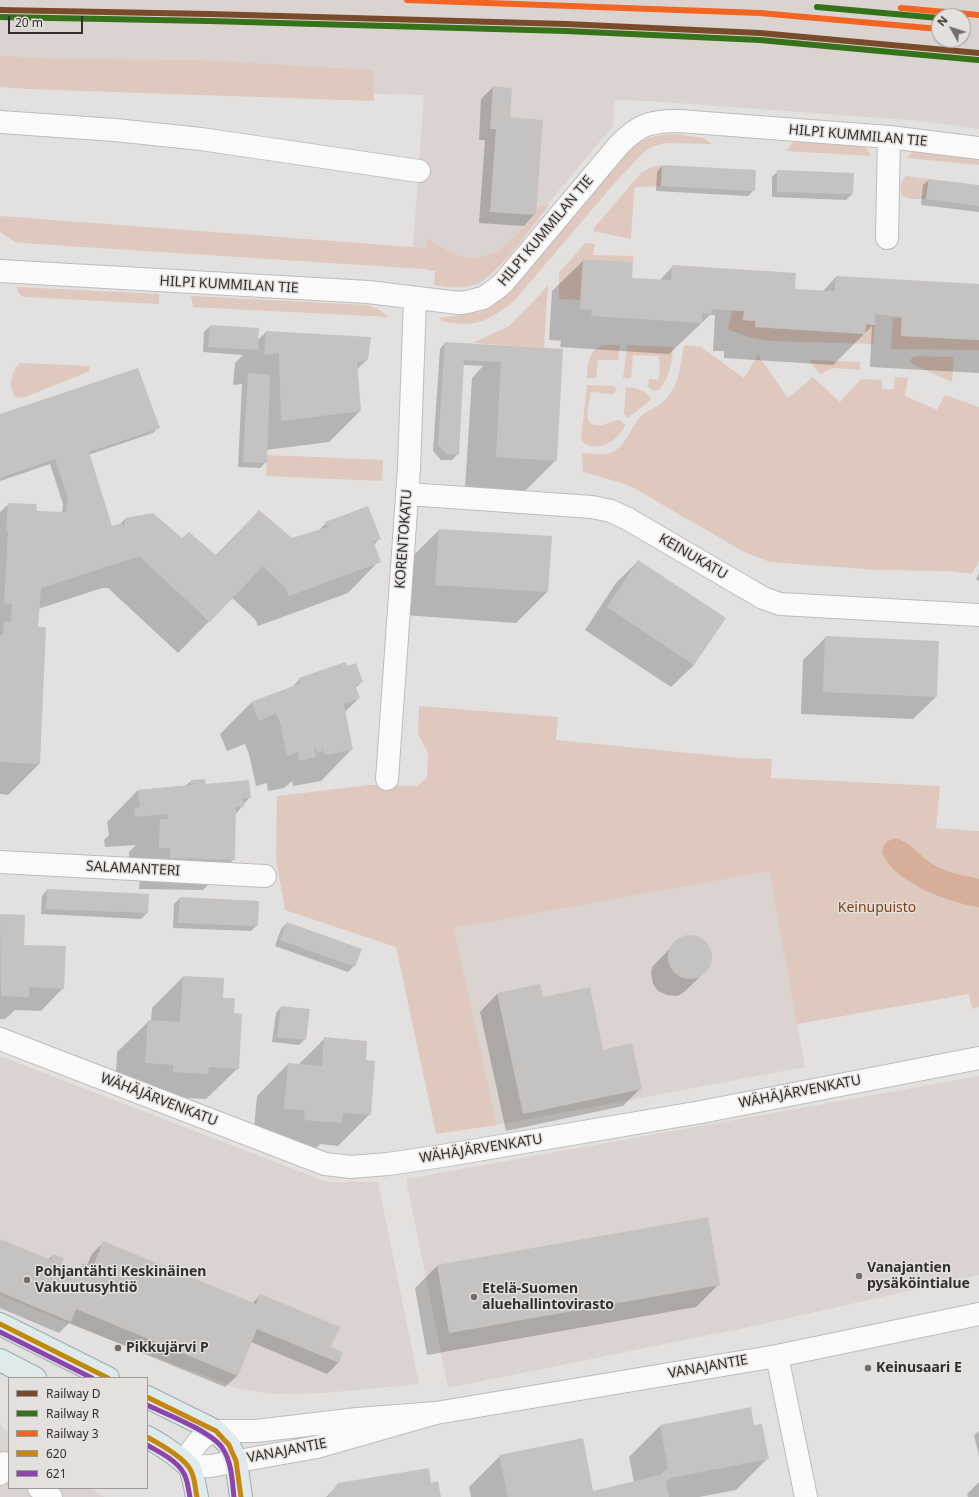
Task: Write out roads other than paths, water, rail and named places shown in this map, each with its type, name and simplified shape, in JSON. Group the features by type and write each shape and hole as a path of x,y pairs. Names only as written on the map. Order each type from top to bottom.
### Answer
{"main road":[{"path":"0,1324 106,1377"},
{"path":"0,1360 33,1377"},
{"path":"148,1397 216,1431 229,1445 236,1461 241,1497"},
{"path":"148,1438 160,1444 189,1467 195,1483 197,1497"}],"street":[{"name":"HILPI KUMMILAN TIE","path":"0,271 368,292 415,298 467,302 483,298 496,289 512,273 618,146 636,129 654,122 678,121 889,137 979,148"},
{"path":"0,122 115,130 201,139 419,171"},
{"path":"887,238 889,137"},
{"name":"KORENTOKATU","path":"387,779 408,494 415,298"},
{"name":"KEINUKATU","path":"408,494 592,507 611,511 628,518 763,598 780,604 979,615"},
{"name":"SALAMANTERI","path":"0,862 265,876"},
{"name":"WÄHÄJÄRVENKATU","path":"0,1040 325,1164 351,1167 388,1164 442,1156 701,1112 979,1058"},
{"name":"VANAJANTIE","path":"216,1431 256,1431 357,1419 436,1413 777,1356 979,1314"},
{"path":"777,1356 806,1497"},
{"name":"VANAJANTIE","path":"189,1467 210,1466 317,1447 436,1413"},
{"path":"189,1467 192,1450 206,1435 216,1431"},
{"path":"0,1474 4,1463 8,1466"},
{"path":"40,1489 51,1497"}],"rail line":[{"name":"3","path":"407,0 760,13 931,28"},
{"name":"R","path":"817,7 931,17"},
{"name":"3","path":"901,8 979,15"},
{"name":"D","path":"0,10 566,24 760,33 979,53"},
{"name":"R","path":"0,17 566,31 760,40 978,60"}],"place":[{"name":"Vanajantien pysäköintialue","path":"859,1276"},
{"name":"Pohjantähti Keskinäinen Vakuutusyhtiö","path":"27,1280"},
{"name":"Etelä-Suomen aluehallintovirasto","path":"474,1297"},
{"name":"Pikkujärvi P","path":"118,1348"},
{"name":"Keinusaari E","path":"868,1368"}],"park label":[{"name":"Keinupuisto","path":"877,908"}]}
